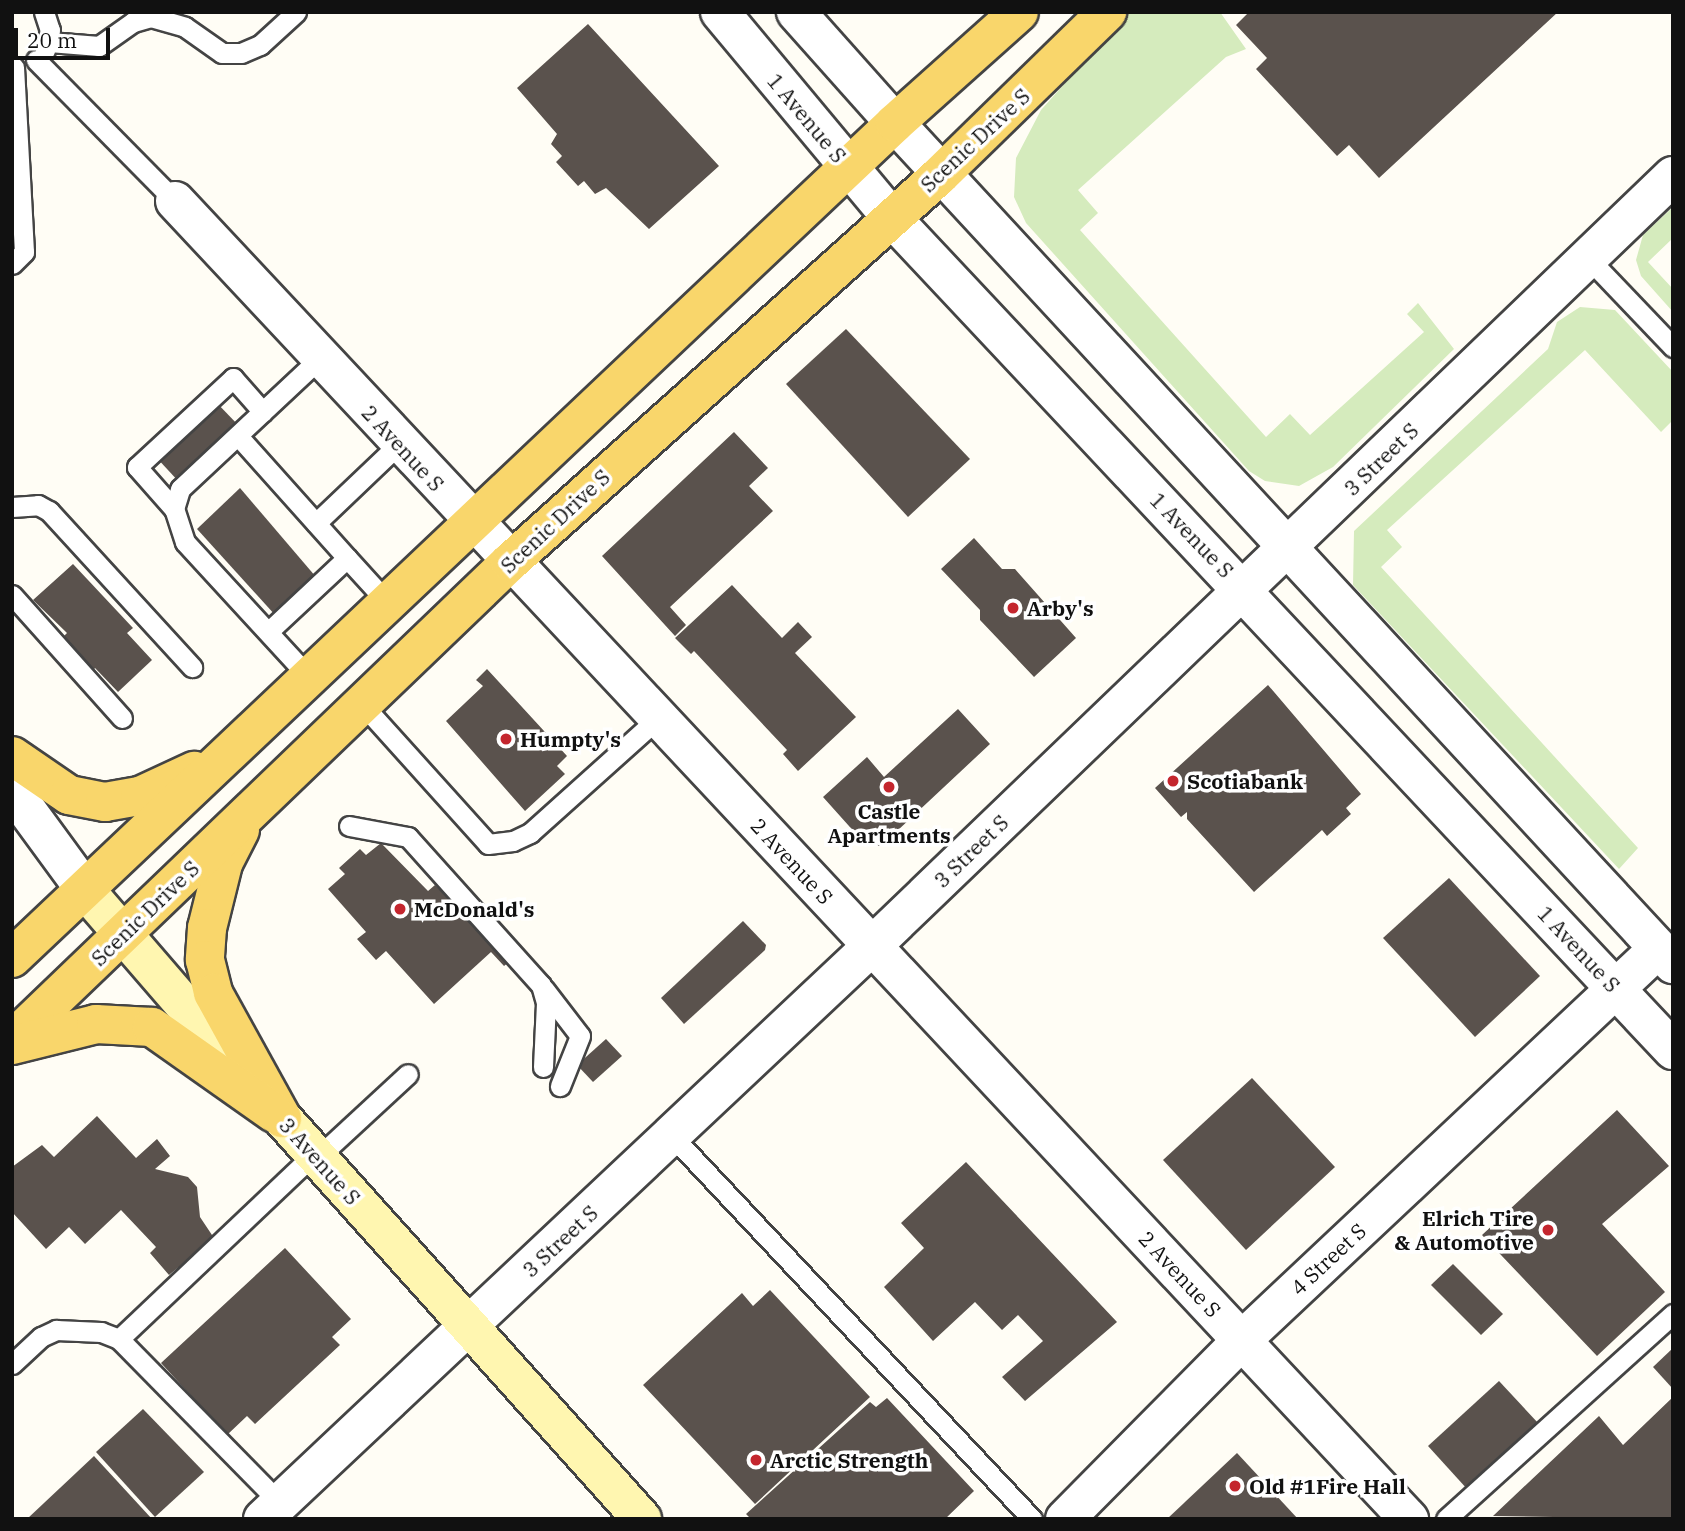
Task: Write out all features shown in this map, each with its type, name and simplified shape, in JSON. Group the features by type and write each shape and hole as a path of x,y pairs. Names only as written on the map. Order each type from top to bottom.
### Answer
{"main road":[{"path":"12,958 86,891 387,601 895,123 1019,12"},
{"name":"Scenic Drive S","path":"12,1043 510,562 890,216 939,176 1107,12"},
{"path":"12,756 69,795 105,802 163,788 232,749"},
{"path":"247,815 223,864 207,928 205,960 213,993 282,1118"},
{"name":"3 Avenue S","path":"86,891 282,1118 642,1519"},
{"path":"12,1043 72,1027 152,1027 282,1118"}],"street":[{"name":"1 Avenue S","path":"720,12 890,216 1243,588 1673,1050"},
{"path":"796,12 939,176 1668,949"},
{"name":"3 Street S","path":"271,1511 673,1136 1243,588 1289,548 1673,176"},
{"name":"2 Avenue S","path":"175,201 471,522 1409,1519"},
{"name":"3 Avenue S","path":"12,790 86,891"},
{"name":"4 Street S","path":"1066,1519 1242,1340 1616,988 1668,949"}],"lane":[{"path":"12,264 24,251 13,67 36,60 50,42 44,12"},
{"path":"50,42 99,46 132,22 151,18 185,27 222,53 241,53 260,45 296,12"},
{"path":"36,60 175,201"},
{"path":"1589,259 1673,347"},
{"path":"174,509 180,489 320,358"},
{"path":"263,412 233,378 137,467 174,509 185,542 309,677"},
{"path":"238,436 387,601"},
{"path":"316,523 399,444"},
{"path":"12,507 38,505 48,511 192,667"},
{"path":"269,631 347,558"},
{"path":"12,595 122,718"},
{"path":"362,704 488,844 513,841 530,833 658,718"},
{"path":"349,827 408,837 541,985 580,1035 560,1086"},
{"path":"541,985 547,1013 543,1067"},
{"path":"119,1339 316,1155 408,1074"},
{"path":"673,1136 1032,1519"},
{"path":"1446,1519 1673,1314"},
{"path":"12,1364 41,1337 56,1330 101,1332 119,1339 271,1511"}],"green space":[{"path":"1129,12 1220,12 1246,49 1226,57 1078,190 1098,213 1080,230 1266,437 1290,414 1310,435 1424,332 1407,314 1418,303 1454,349 1333,467 1299,486 1265,481 1249,471 1026,223 1014,197 1016,158 1041,110"},
{"path":"1673,207 1673,238 1648,262 1673,289 1673,312 1641,276 1636,260 1643,235"},
{"path":"1580,307 1615,310 1673,372 1673,420 1661,432 1585,350 1387,530 1402,547 1381,567 1638,848 1619,869 1353,585 1354,531 1548,349 1557,322"}],"building":[{"path":"1249,12 1558,12 1379,178 1349,145 1337,156 1256,69 1267,58 1236,25"},
{"path":"588,24 719,166 649,229 606,188 595,194 584,181 578,186 556,162 562,156 551,144 557,134 517,88"},
{"path":"846,329 970,459 908,517 786,384"},
{"path":"214,400 241,428 180,483 155,456"},
{"path":"734,432 768,468 749,486 773,511 670,607 686,625 675,636 602,556"},
{"path":"240,488 316,577 276,616 197,529"},
{"name":"Arby's","path":"974,538 1002,569 1015,569 1076,638 1034,677 980,620 980,610 941,569"},
{"path":"73,564 133,628 127,633 152,660 118,692 95,668 92,672 63,637 67,633 33,600"},
{"path":"732,585 782,638 798,622 812,637 795,653 856,717 798,771 783,754 787,750 694,651 691,654 675,638"},
{"name":"Humpty's","path":"487,669 567,756 557,766 565,774 525,811 446,721 483,686 476,680"},
{"path":"1268,685 1361,794 1346,808 1351,814 1327,836 1322,830 1254,892 1187,819 1187,812 1181,817 1155,788"},
{"name":"Castle Apartments","path":"958,709 990,744 881,846 866,845 823,797 867,757 884,777"},
{"name":"McDonald's","path":"381,843 428,891 435,885 509,962 504,966 491,952 434,1004 386,951 376,960 357,939 366,932 328,889 345,874 339,868 360,849 366,855"},
{"path":"1449,878 1540,976 1475,1037 1383,938"},
{"path":"743,921 766,945 765,950 684,1024 661,998"},
{"path":"606,1039 622,1056 593,1082 577,1065"},
{"path":"1252,1078 1335,1167 1246,1250 1163,1160"},
{"name":"Elrich Tire & Automotive","path":"1617,1110 1669,1166 1602,1224 1665,1292 1597,1356 1482,1235"},
{"path":"97,1116 136,1158 157,1139 170,1156 155,1169 188,1177 197,1187 200,1217 214,1238 169,1275 150,1253 156,1247 121,1210 85,1244 69,1227 46,1249 12,1212 12,1167 42,1145 54,1157"},
{"path":"966,1162 1117,1322 1025,1401 1002,1377 1043,1341 1018,1315 1002,1330 975,1302 933,1341 884,1287 924,1248 901,1223"},
{"path":"285,1248 351,1319 332,1337 340,1345 255,1424 247,1416 227,1435 161,1363"},
{"path":"1453,1264 1503,1314 1481,1335 1431,1285"},
{"path":"770,1290 870,1397 755,1504 643,1385 742,1293 753,1306"},
{"path":"1673,1348 1673,1389 1653,1367"},
{"path":"1499,1381 1539,1424 1468,1490 1428,1446"},
{"path":"1673,1397 1673,1519 1493,1516 1599,1416 1623,1445"},
{"path":"887,1398 974,1491 945,1519 751,1519 746,1514 870,1402 876,1407"},
{"path":"143,1409 204,1472 155,1517 96,1452"},
{"name":"Old #1Fire Hall","path":"1237,1453 1298,1519 1167,1519"},
{"path":"94,1456 152,1519 27,1519"}],"place":[{"name":"Arby's","path":"1013,608"},
{"name":"Humpty's","path":"506,739"},
{"name":"Scotiabank","path":"1173,781"},
{"name":"Castle Apartments","path":"889,787"},
{"name":"McDonald's","path":"400,909"},
{"name":"Elrich Tire & Automotive","path":"1548,1230"},
{"name":"Arctic Strength","path":"756,1460"},
{"name":"Old #1Fire Hall","path":"1235,1486"}]}
